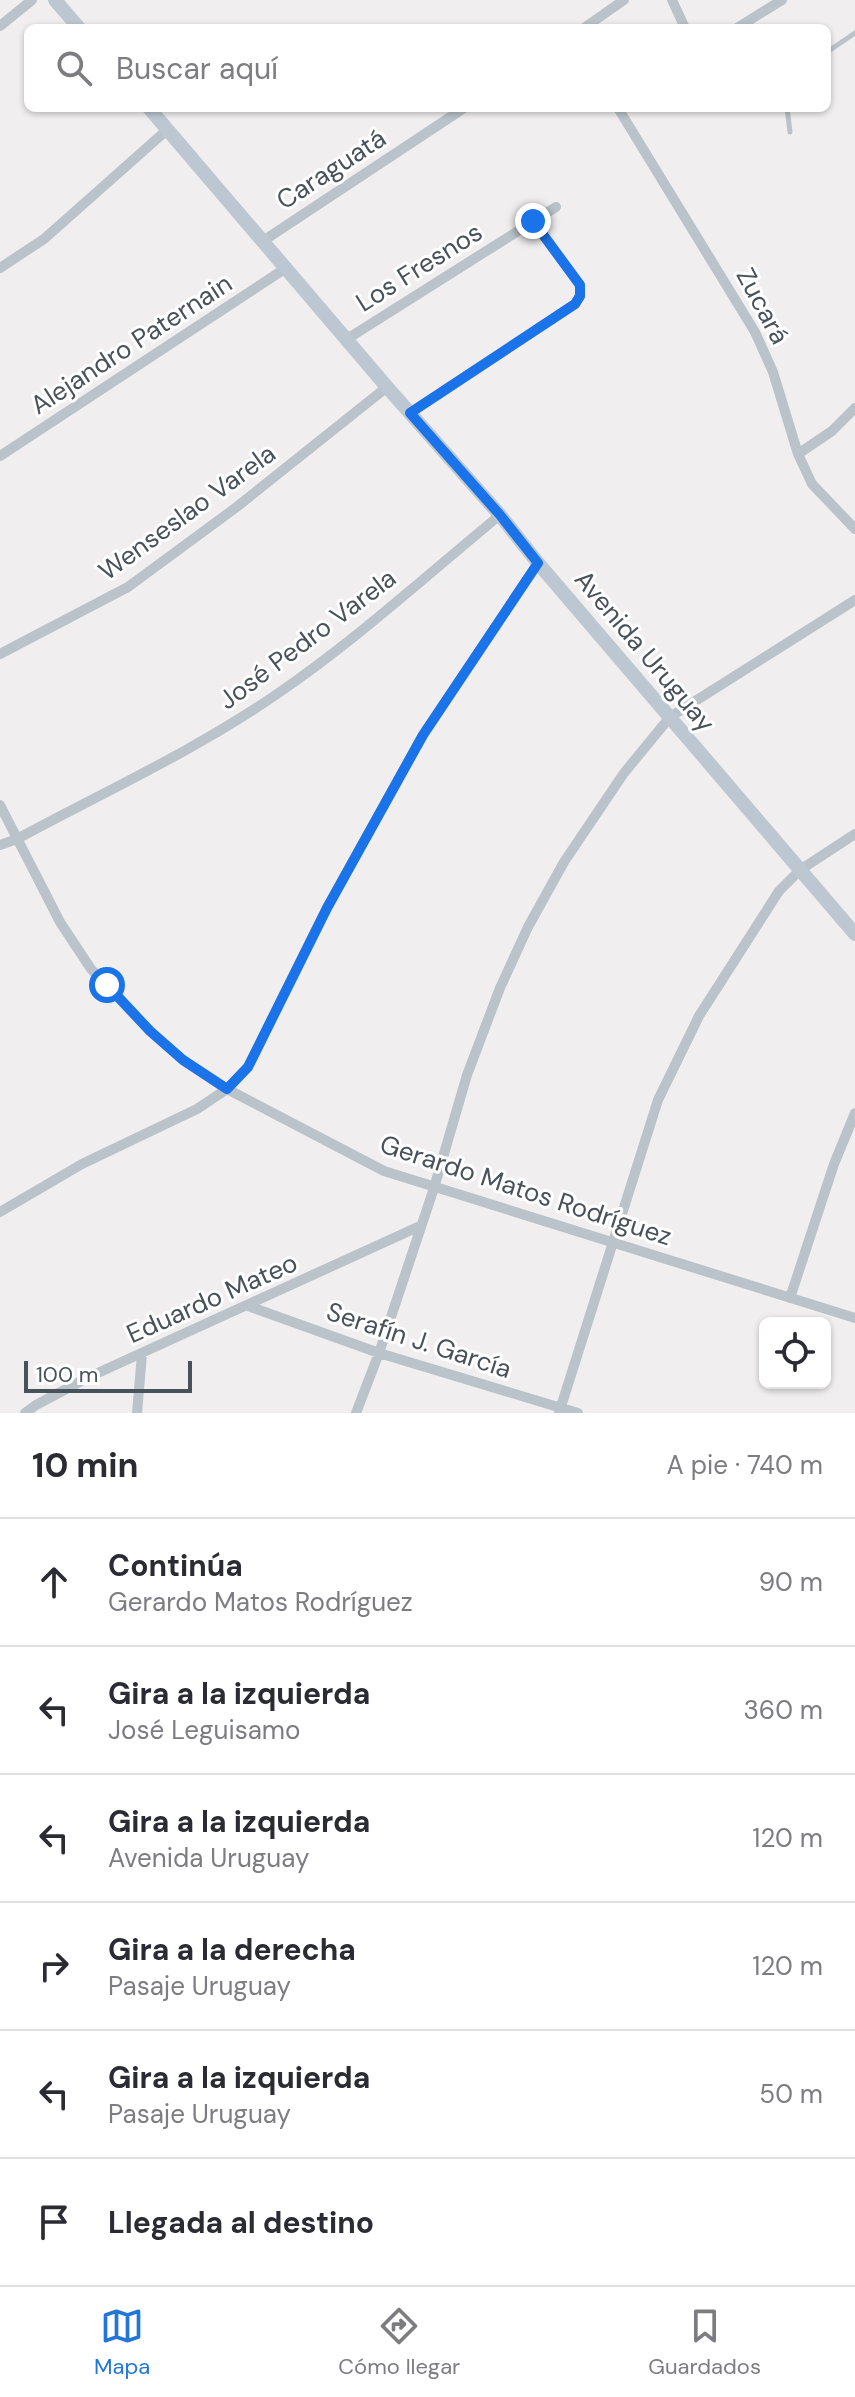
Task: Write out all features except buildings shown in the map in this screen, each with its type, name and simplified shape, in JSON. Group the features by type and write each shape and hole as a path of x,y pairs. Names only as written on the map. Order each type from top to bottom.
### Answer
{"street":[{"path":"0,26 32,0"},
{"path":"55,0 76,24"},
{"path":"590,24 624,0"},
{"path":"672,0 683,24"},
{"path":"743,24 782,0"},
{"name":"Avenida Uruguay","path":"153,112 855,934"},
{"name":"Caraguatá","path":"263,241 458,112"},
{"name":"Zucará","path":"620,112 755,332 773,372 798,454 812,484 855,529"},
{"path":"0,268 44,239 168,129"},
{"name":"Los Fresnos","path":"347,339 556,207"},
{"path":"410,413 575,304 580,296 580,285 533,221"},
{"name":"Alejandro Paternain","path":"0,456 286,268"},
{"name":"Wenseslao Varela","path":"0,654 128,587 238,506 387,387"},
{"path":"798,454 832,431 855,408"},
{"name":"José Pedro Varela","path":"0,845 17,839 222,730 277,694 336,651 500,515"},
{"path":"0,1212 82,1164 197,1109 227,1089 248,1067 327,908 423,735 538,563"},
{"path":"356,1413 434,1188 467,1075 500,988 528,927 564,862 624,773 670,717 855,600"},
{"name":"Gerardo Matos Rodríguez","path":"0,805 60,922 91,969 150,1031 183,1060 227,1089 384,1171 855,1318"},
{"path":"560,1410 658,1100 699,1016 779,891 800,870 855,834"},
{"path":"790,1298 834,1164 855,1113"},
{"name":"Eduardo Mateo","path":"25,1413 89,1377 420,1226"},
{"name":"Serafín J. García","path":"248,1306 379,1353 578,1413"},
{"path":"137,1413 142,1354"}],"lane":[{"path":"831,49 855,33"},
{"path":"788,112 790,132"}],"route":[{"path":"107,985 150,1031 183,1060 227,1089 248,1067 327,908 423,735 538,563 410,413 575,304 580,296 580,285 533,221"}]}
